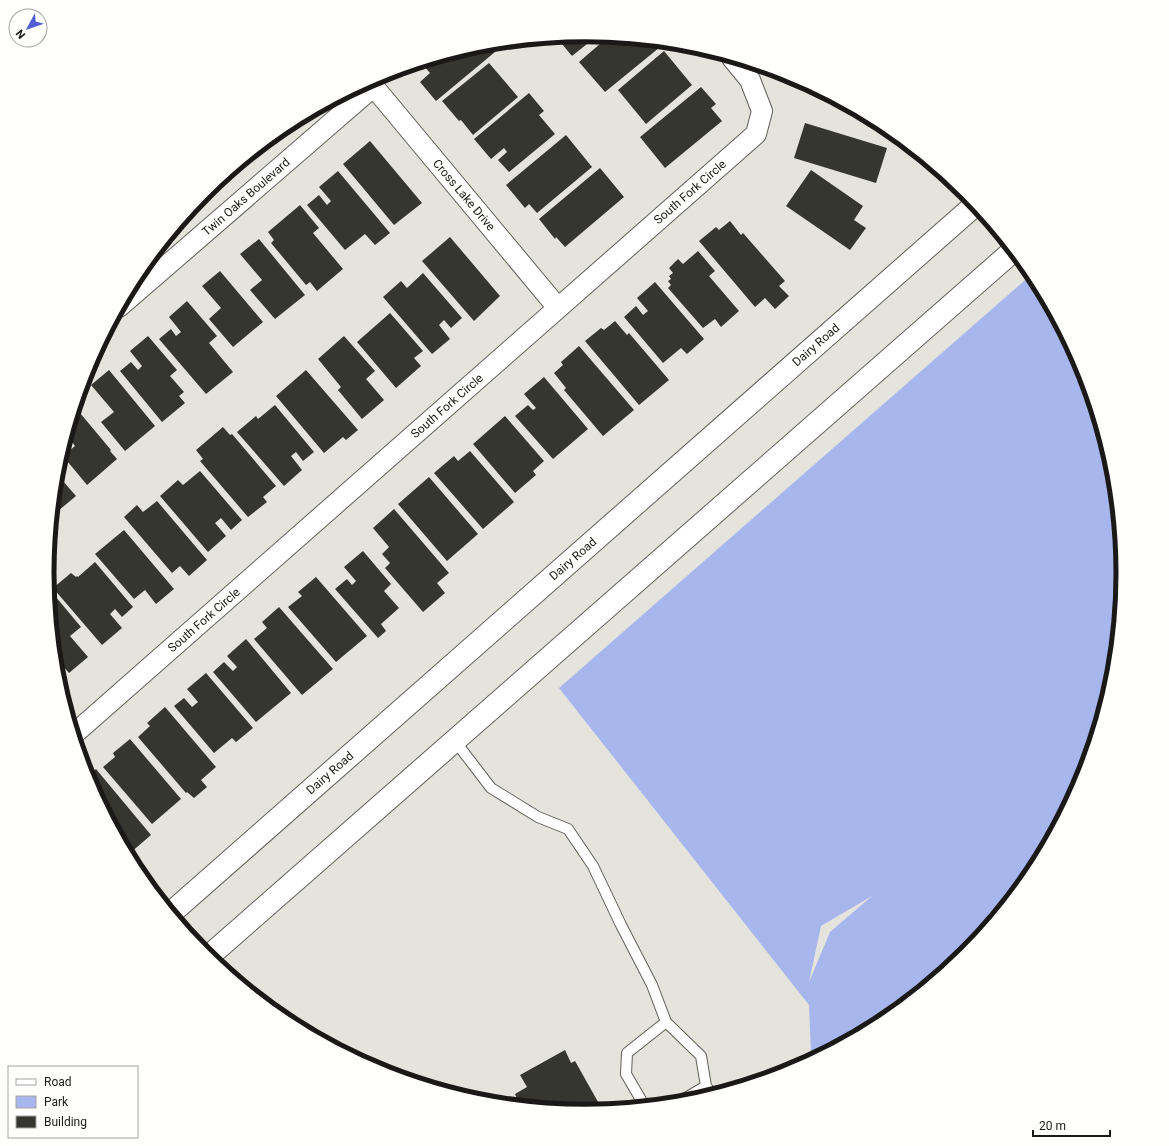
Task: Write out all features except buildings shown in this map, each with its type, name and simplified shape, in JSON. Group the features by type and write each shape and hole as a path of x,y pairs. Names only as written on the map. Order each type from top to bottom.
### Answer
{"street":[{"name":"South Fork Circle","path":"78,730 756,134 762,111 750,80 737,65"},
{"name":"Cross Lake Drive","path":"373,86 558,308"},
{"name":"Twin Oaks Boulevard","path":"132,295 364,90"},
{"name":"Dairy Road","path":"174,910 971,209"},
{"path":"213,952 1009,254"}],"lane":[{"path":"454,740 491,788 538,817 568,828 593,866 652,985 666,1022 701,1056 709,1089"},
{"path":"641,1100 626,1074 627,1053 666,1022"}],"green space":[{"path":"1026,279 1061,338 1075,370 1087,402 1097,436 1111,504 1116,573 1111,642 1105,677 1087,744 1061,808 1026,868 984,923 935,972 880,1015 850,1033 811,1053 809,1005 559,688","holes":["872,896 830,932 809,982 821,926"]}]}
